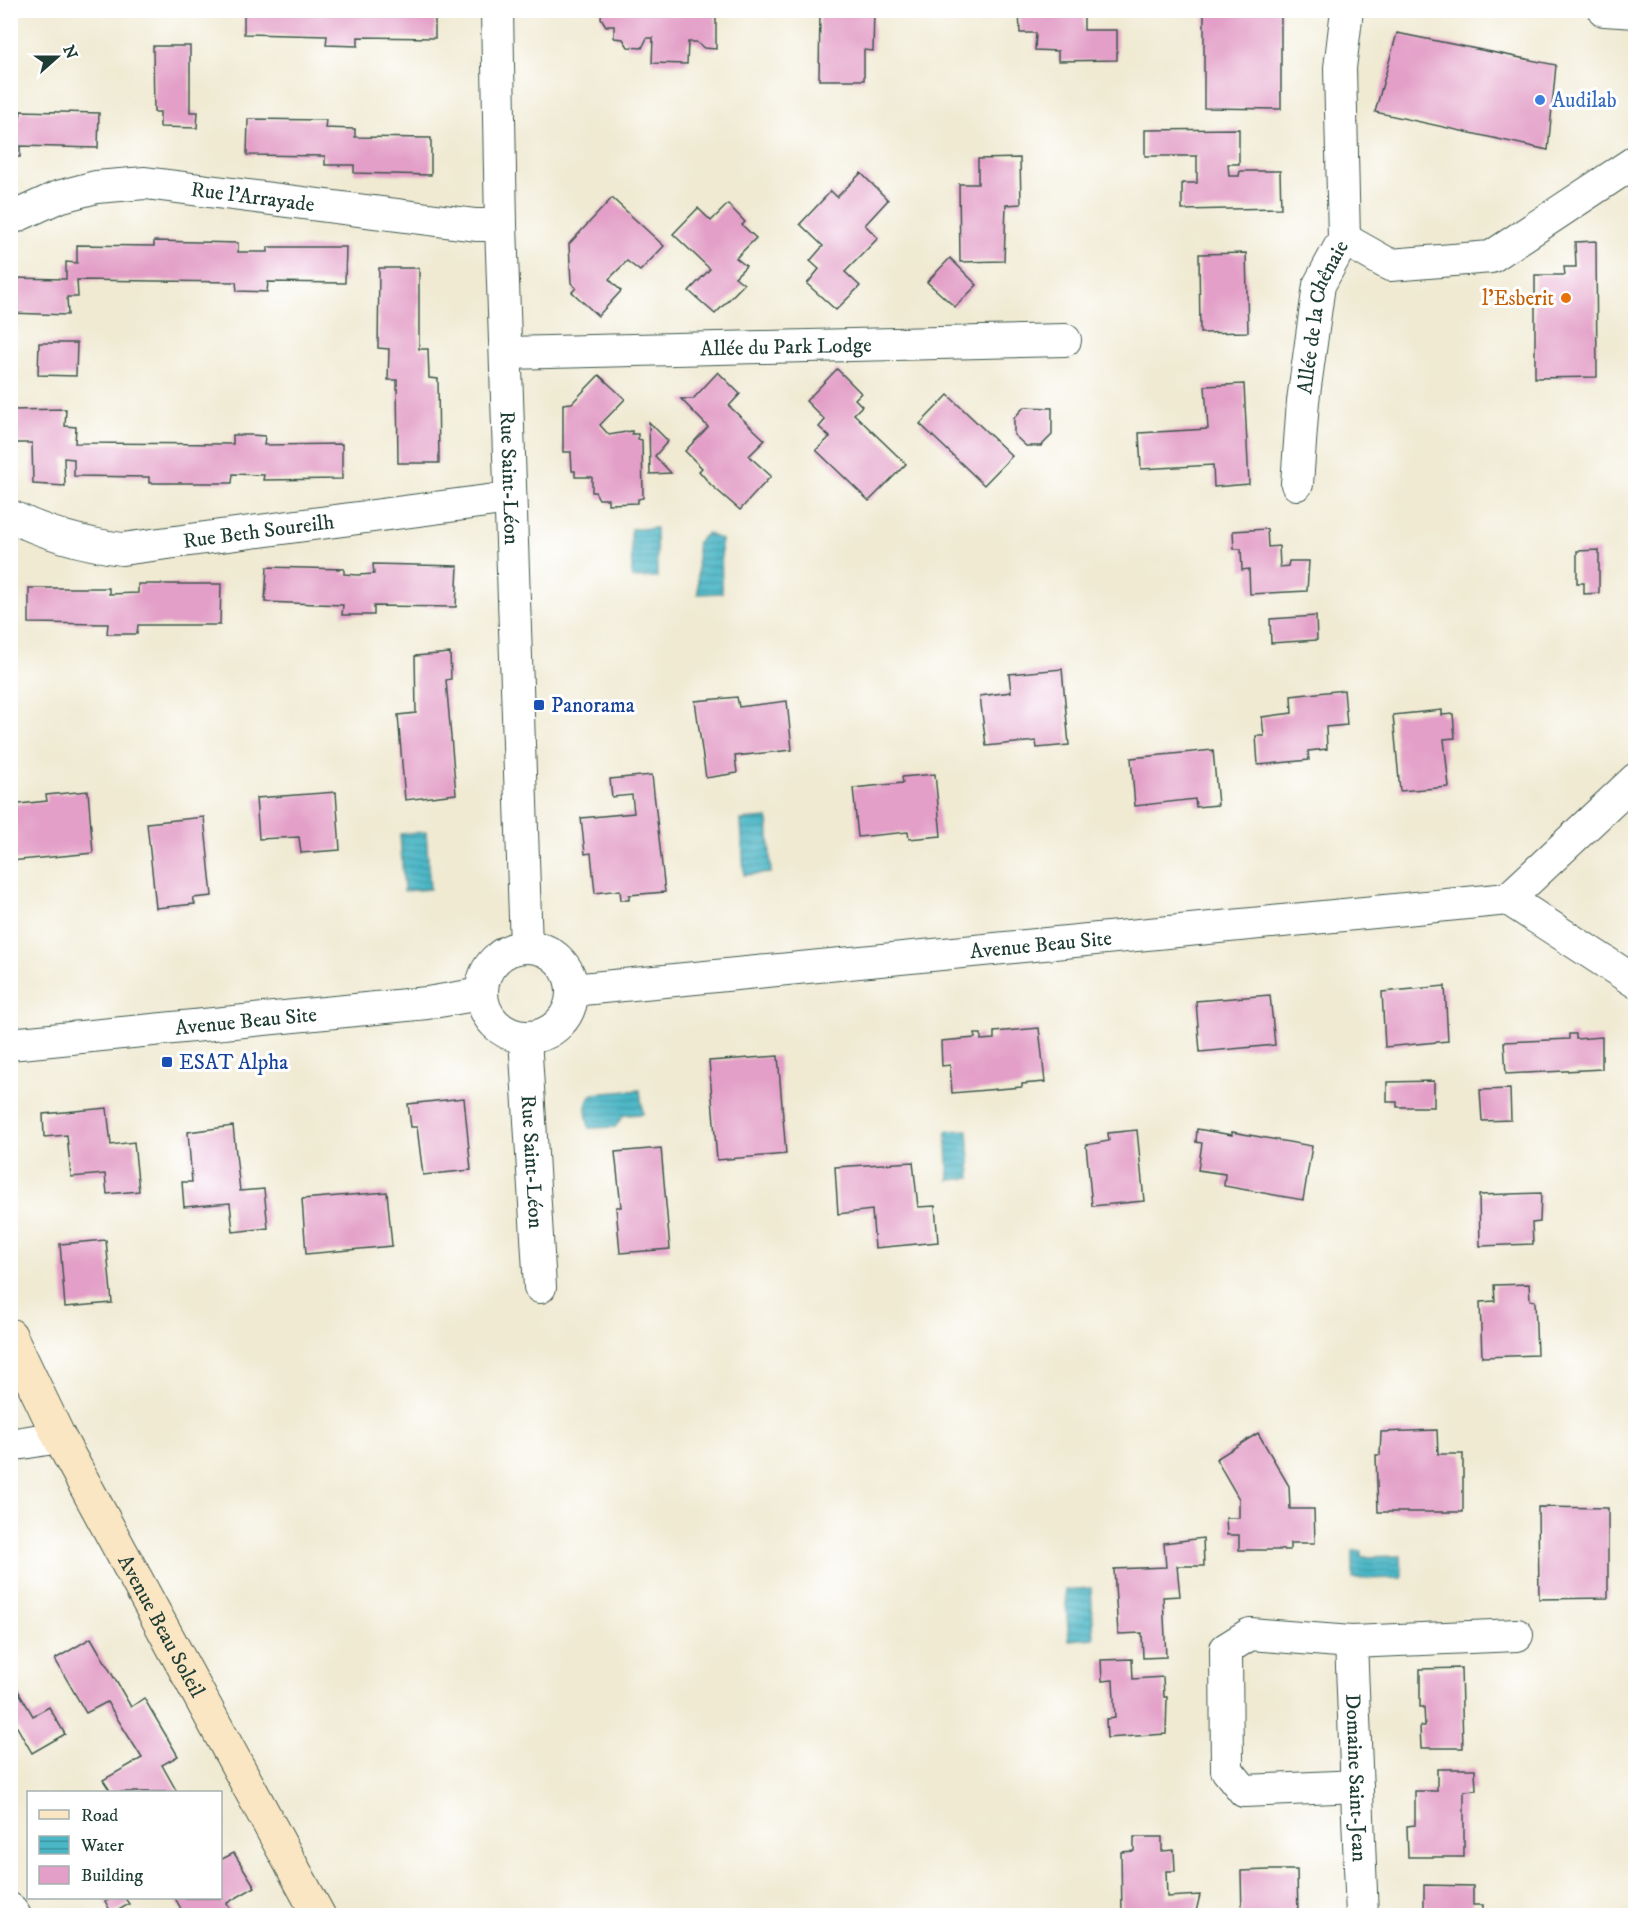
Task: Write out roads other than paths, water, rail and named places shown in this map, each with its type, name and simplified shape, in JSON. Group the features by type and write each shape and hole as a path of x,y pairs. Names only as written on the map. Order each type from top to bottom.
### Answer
{"street":[{"name":"Rue Saint-Léon","path":"497,10 501,225 526,946"},
{"name":"Allée de la Chênaie","path":"1297,484 1304,402 1319,285 1344,239 1340,68 1347,10"},
{"path":"1604,10 1635,12"},
{"path":"1344,239 1390,265 1491,257 1635,161"},
{"name":"Rue l'Arrayade","path":"10,219 58,197 96,187 145,183 476,225 501,225"},
{"name":"Allée du Park Lodge","path":"507,352 1065,340"},
{"name":"Rue Beth Soureilh","path":"10,516 43,532 94,545 122,549 510,498"},
{"path":"1635,779 1508,899 1635,982"},
{"name":"Avenue Beau Site","path":"572,990 1508,899"},
{"path":"526,946 553,954 570,976 572,990 570,1005 564,1018 553,1029 541,1036 525,1038 500,1029 491,1020 481,994 483,980 498,956 512,948 526,946"},
{"name":"Avenue Beau Site","path":"10,1044 427,1003 481,994"},
{"name":"Rue Saint-Léon","path":"525,1038 540,1287"},
{"name":"Avenue Beau Soleil","path":"10,1335 59,1437 319,1916"},
{"path":"10,1445 59,1437"},
{"path":"1357,1786 1244,1791 1227,1770 1226,1648 1250,1634 1352,1642 1517,1635"},
{"name":"Domaine Saint-Jean","path":"1352,1642 1362,1916"},
{"path":"10,1909 15,1916"}],"water":[{"path":"656,528 657,577 632,578 631,529"},
{"path":"708,533 721,540 722,593 698,594 697,542"},
{"path":"768,818 771,873 744,875 741,820"},
{"path":"426,832 430,889 404,891 400,834"},
{"path":"640,1090 643,1114 624,1115 615,1127 589,1128 586,1105 593,1094"},
{"path":"968,1130 971,1178 949,1180 946,1131"},
{"path":"1353,1551 1362,1551 1362,1557 1401,1556 1402,1578 1353,1579"},
{"path":"1091,1588 1094,1638 1069,1640 1065,1590"}],"place":[{"name":"Audilab","path":"1540,100"},
{"name":"l'Esberit","path":"1566,298"},
{"name":"Panorama","path":"539,705"},
{"name":"ESAT Alpha","path":"167,1062"}]}
